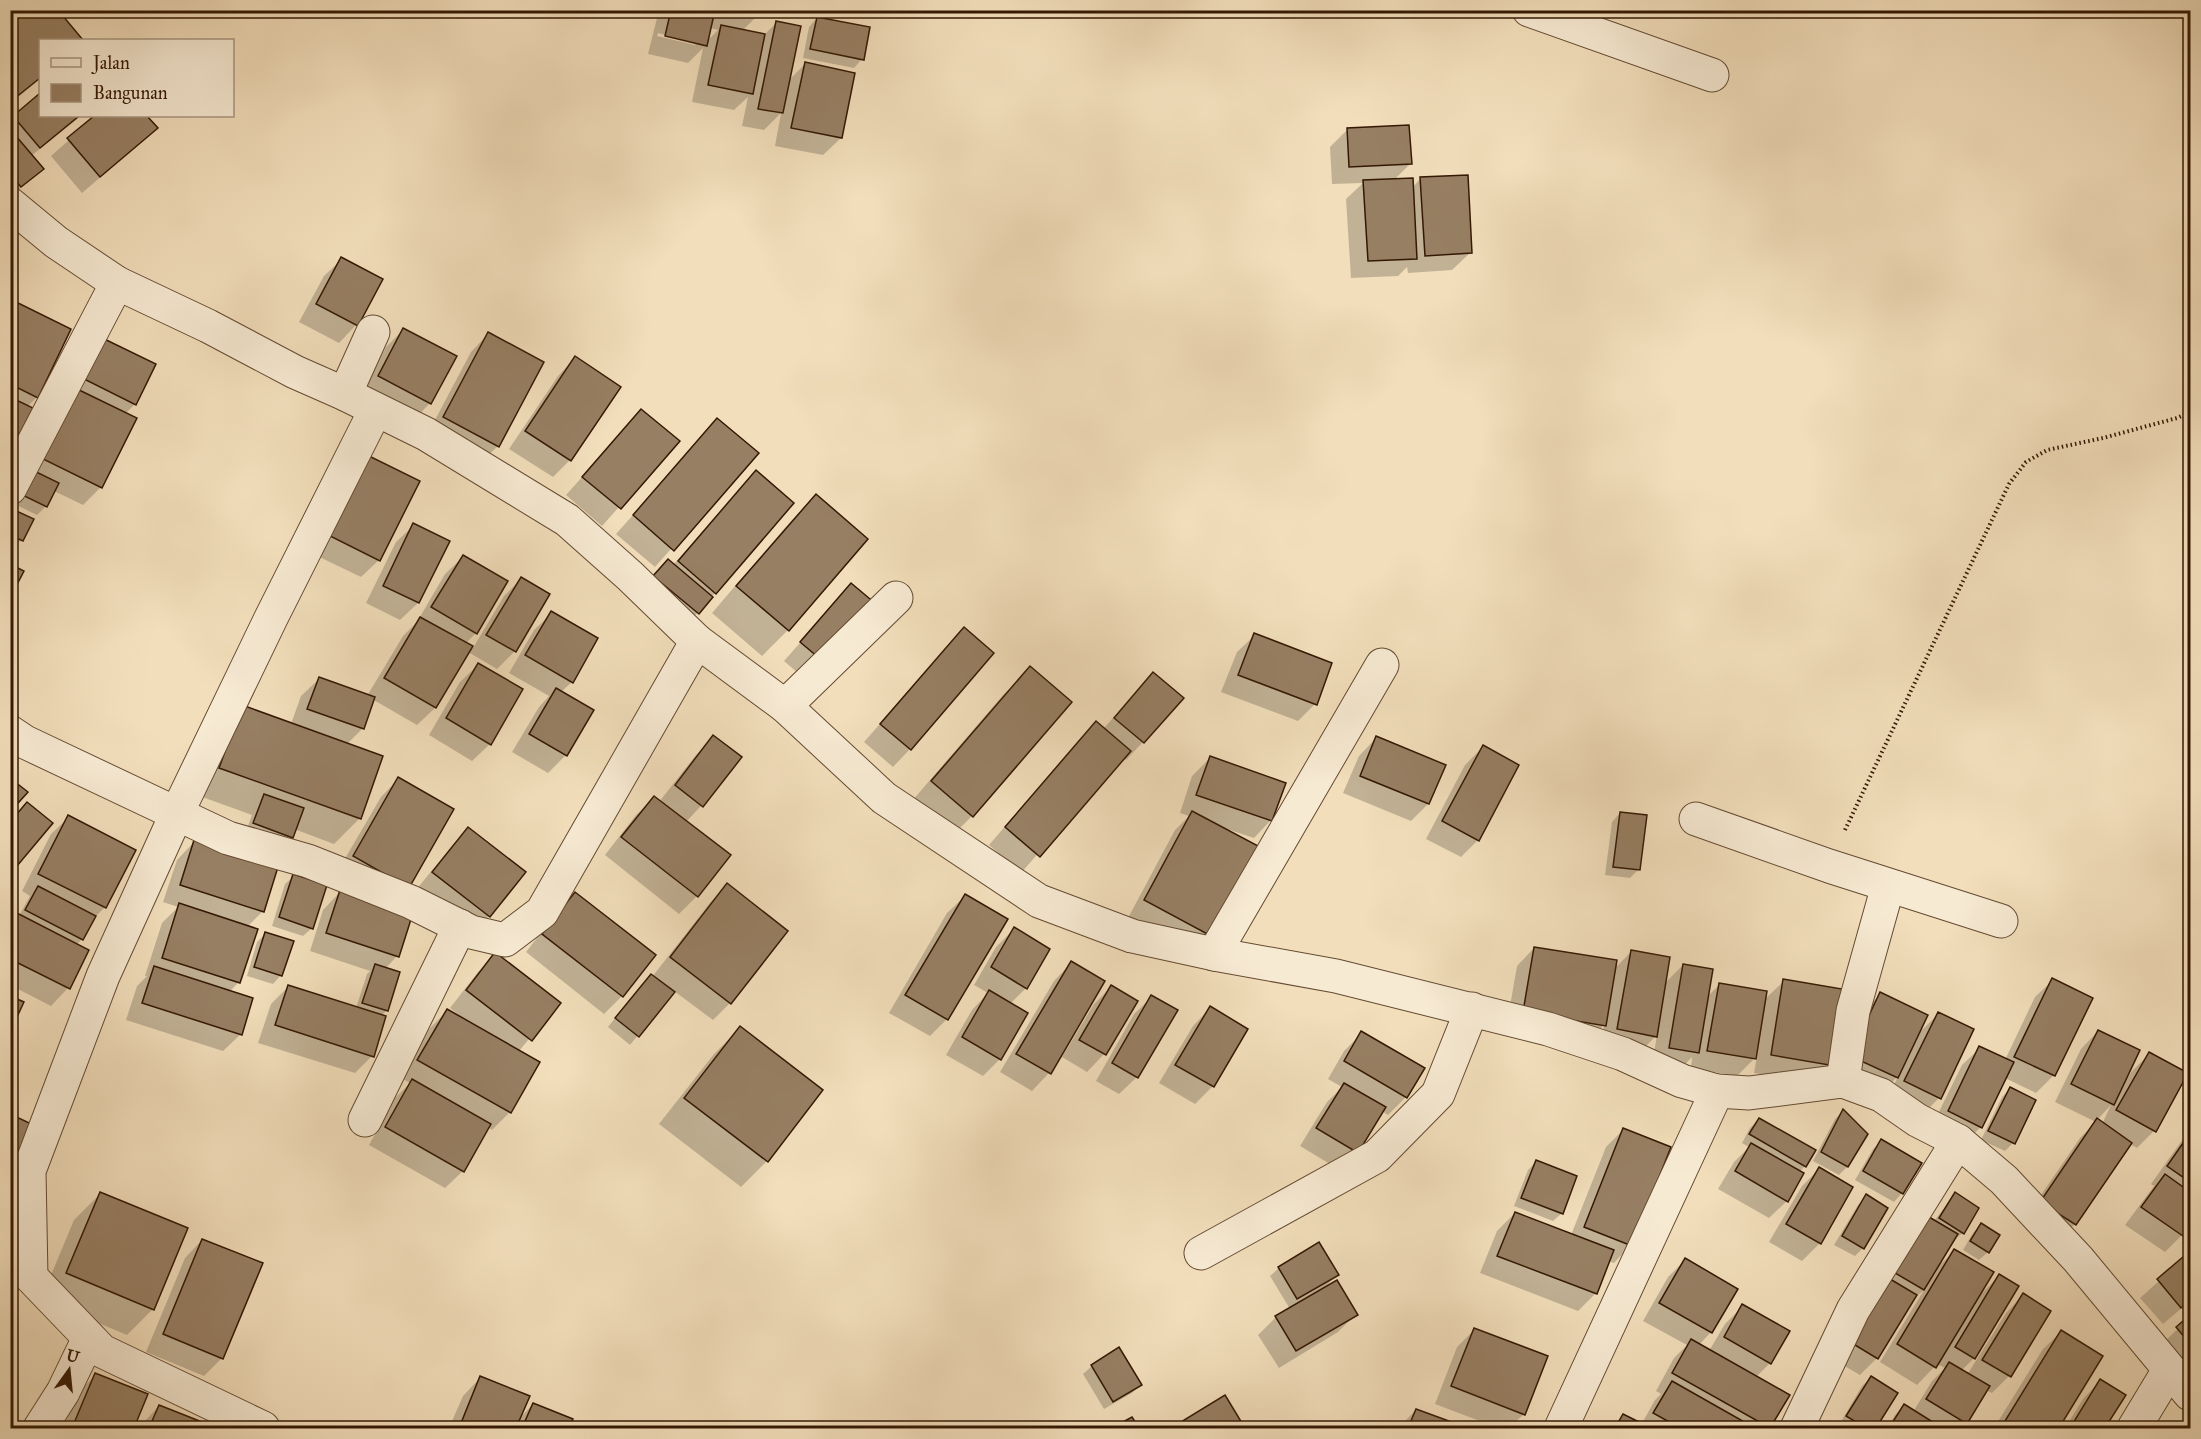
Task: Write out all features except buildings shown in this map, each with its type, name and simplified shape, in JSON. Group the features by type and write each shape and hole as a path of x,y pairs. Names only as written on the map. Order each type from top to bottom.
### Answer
{"street":[{"path":"1529,10 1712,75"},
{"path":"14,208 56,242 117,283 208,326 295,372 426,434 567,520 630,576 697,641 784,706 884,798 1039,901 1132,936 1214,954 1336,976 1472,1009 1569,1036 1623,1054 1682,1081 1717,1091 1749,1093 1843,1081 1881,1095 1917,1120 1958,1142 2004,1180 2078,1259 2190,1394"},
{"path":"10,488 117,283"},
{"path":"345,394 373,332"},
{"path":"263,1428 102,1351 30,1277 29,1171 103,976 177,813 271,618 375,411"},
{"path":"784,706 896,598"},
{"path":"10,732 35,747 228,838 308,861 411,902 471,932 505,940 542,912 697,641"},
{"path":"1214,954 1382,665"},
{"path":"1696,819 1888,886 2001,921"},
{"path":"1843,1081 1853,1011 1888,886"},
{"path":"365,1120 460,926"},
{"path":"1201,1253 1377,1156 1438,1094 1472,1009"},
{"path":"1561,1428 1717,1091"},
{"path":"1797,1428 1853,1310 1958,1142"},
{"path":"40,1428 63,1392 89,1338"},
{"path":"2134,1428 2169,1370"}],"path":[{"path":"1829,866 2008,484 2026,462 2047,450 2103,438 2177,418 2190,412"}]}
